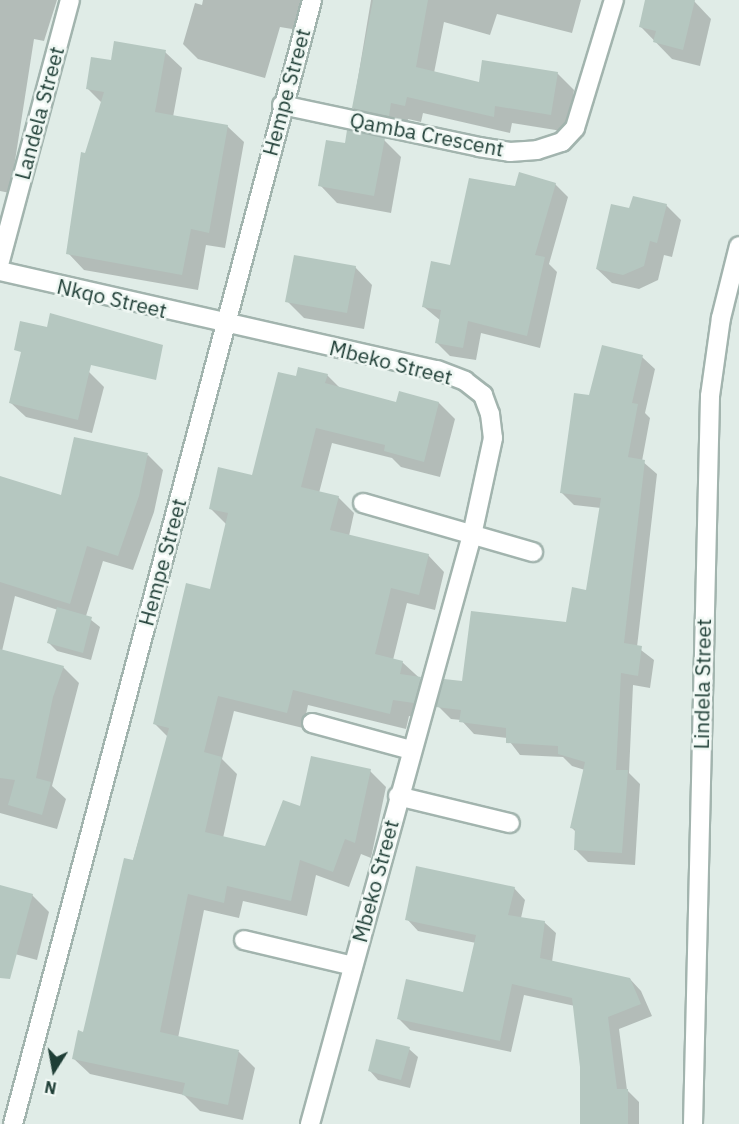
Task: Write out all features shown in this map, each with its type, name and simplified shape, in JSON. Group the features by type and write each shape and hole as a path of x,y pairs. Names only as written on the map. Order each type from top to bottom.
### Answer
{"street":[{"name":"Landela Street","path":"0,261 70,0"},
{"name":"Hempe Street","path":"13,1124 282,105 312,0"},
{"name":"Qamba Crescent","path":"282,105 479,147 510,152 537,150 561,142 575,128 614,0"},
{"name":"Lindela Street","path":"693,1124 710,396 719,328 739,246"},
{"name":"Nkqo Street","path":"0,271 224,324"},
{"name":"Mbeko Street","path":"224,324 437,370 465,381 483,395 493,438 472,535 398,796 310,1124"},
{"path":"363,503 533,552"},
{"path":"312,723 411,750"},
{"name":"Mbeko Street","path":"398,796 510,823"},
{"name":"Mbeko Street","path":"244,940 353,966"}],"building":[{"path":"373,0 428,0 416,67 479,82 482,60 558,72 551,115 495,106 494,117 407,97 405,106 391,103 389,116 352,108"},
{"path":"645,0 695,0 683,50 653,42 656,31 639,27"},
{"path":"114,41 166,50 155,112 228,125 209,233 191,229 182,275 66,254 81,152 85,153 104,92 86,89 91,57 111,60"},
{"path":"347,130 385,138 374,196 318,186 326,140 345,143"},
{"path":"519,172 556,183 535,255 545,257 527,336 468,321 463,348 435,343 441,310 422,307 431,261 450,265 469,178 515,186"},
{"path":"633,196 667,204 657,243 650,241 644,266 623,275 596,269 611,204 629,208"},
{"path":"294,255 356,266 347,313 285,302"},
{"path":"50,313 163,345 156,380 91,365 78,420 9,403 21,352 14,350 20,321 47,327"},
{"path":"602,345 643,355 632,403 638,404 628,457 645,460 624,643 642,646 638,676 621,673 616,770 628,770 622,853 574,850 575,829 570,828 585,762 558,754 558,746 506,743 506,728 459,722 461,710 436,707 444,679 462,681 471,611 566,622 572,587 586,590 601,498 560,493 574,393 589,395"},
{"path":"298,367 328,374 325,383 396,402 399,391 439,402 424,462 384,451 385,445 316,428 301,487 339,496 330,530 429,554 419,595 391,588 375,654 403,661 400,674 421,677 414,703 393,700 390,714 293,690 287,713 218,696 204,752 222,757 205,832 265,846 283,800 300,806 311,756 371,769 355,843 345,839 333,872 300,860 291,901 227,886 224,903 188,894 160,1032 239,1050 228,1105 182,1095 185,1083 72,1059 78,1030 83,1032 124,858 133,860 169,728 153,724 186,583 210,589 228,513 209,509 218,467 252,475 278,372 296,376"},
{"path":"74,437 148,453 139,496 118,556 87,546 70,604 0,582 0,476 61,495"},
{"path":"57,607 92,617 83,653 47,643"},
{"path":"0,649 64,666 53,697 36,778 51,782 42,815 8,805 15,780 0,778"},
{"path":"416,866 515,887 508,915 545,921 540,958 630,978 641,1004 608,1017 617,1089 628,1089 628,1124 580,1124 580,1067 572,998 512,984 500,1041 397,1019 406,979 463,992 476,935 405,920"},
{"path":"0,885 33,894 10,979 0,978"},
{"path":"376,1039 410,1047 401,1080 368,1071"}]}
